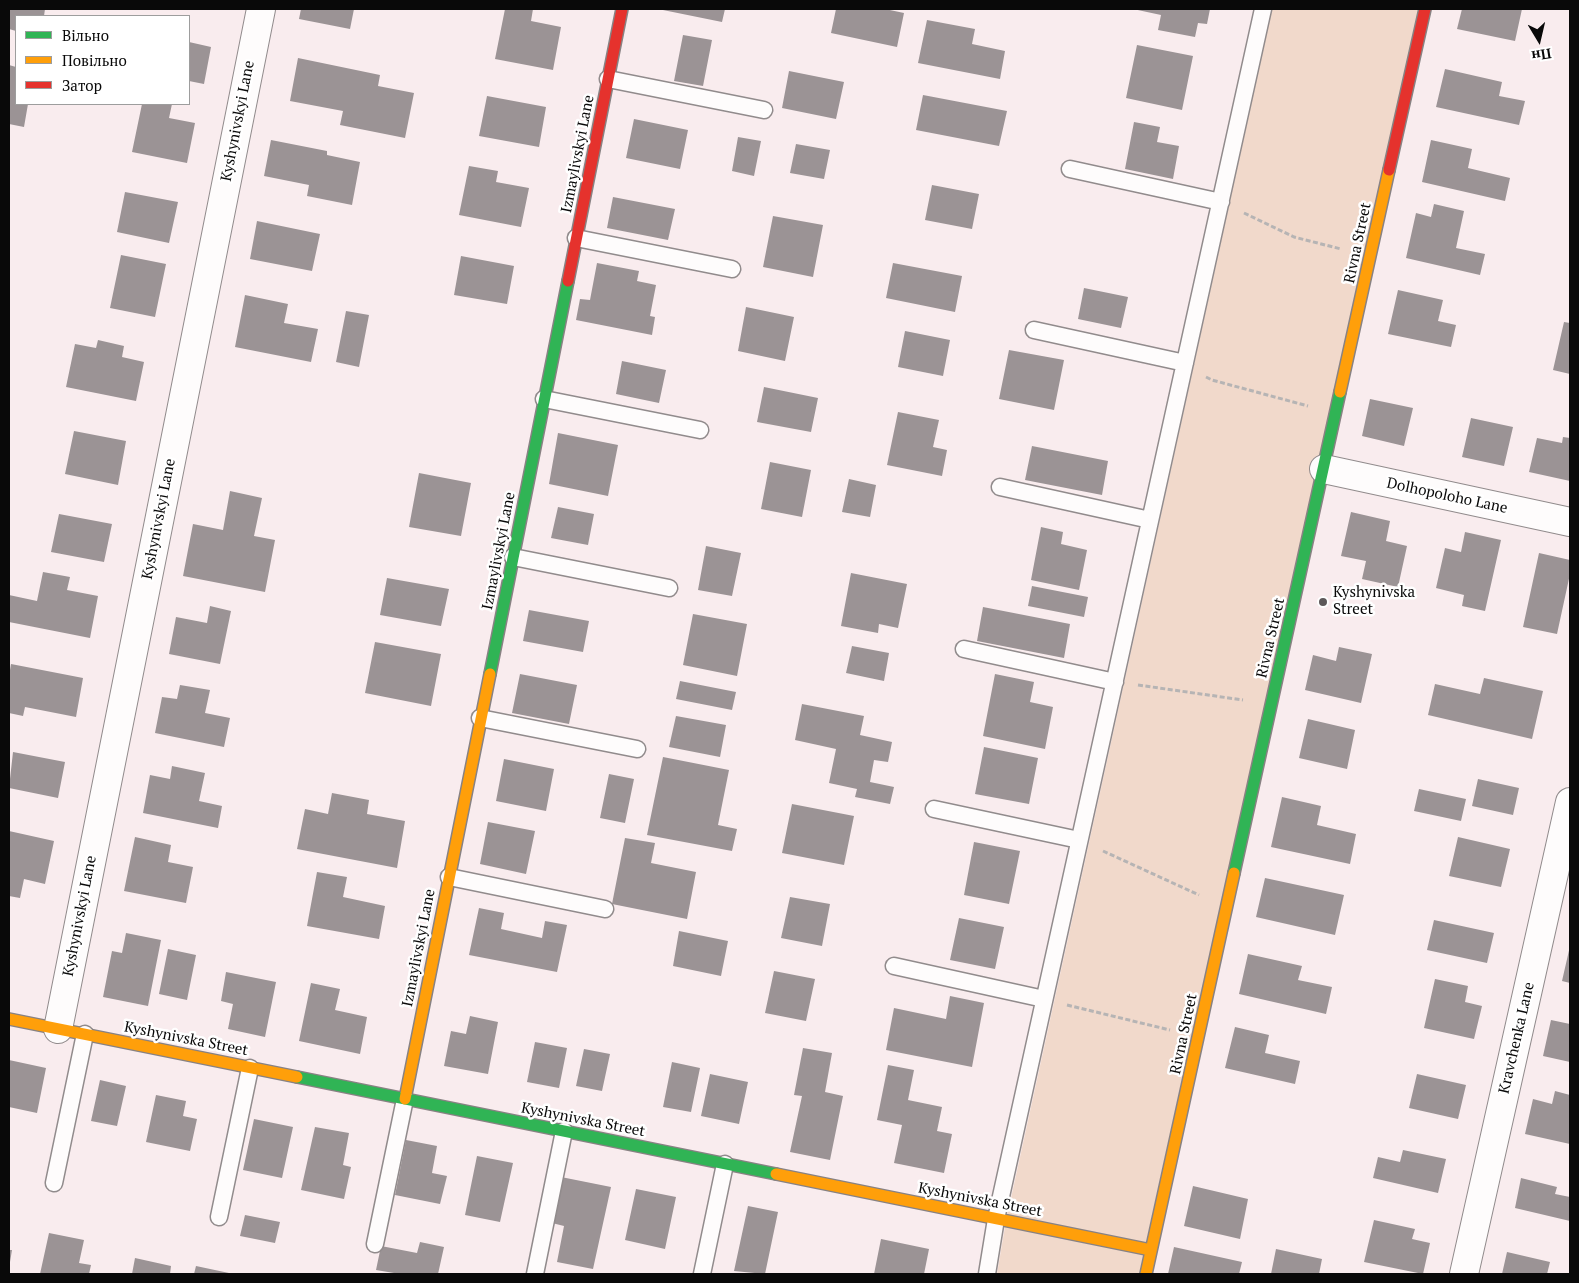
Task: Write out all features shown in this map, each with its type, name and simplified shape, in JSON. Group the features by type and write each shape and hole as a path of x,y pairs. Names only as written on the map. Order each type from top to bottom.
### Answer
{"street":[{"name":"Kyshynivskyi Lane","path":"58,1029 261,9"},
{"name":"Izmaylivskyi Lane","path":"405,1099 622,9"},
{"name":"Rivna Street","path":"1146,1274 1425,9"},
{"name":"Dolhopoloho Lane","path":"1324,468 1570,522"},
{"name":"Kravchenka Lane","path":"1464,1274 1570,802"},
{"name":"Kyshynivska Street","path":"9,1019 1152,1250"}],"lane":[{"path":"987,1274 996,1219 1044,999 1263,9"},
{"path":"608,79 764,110"},
{"path":"1070,168 1221,202"},
{"path":"576,238 732,269"},
{"path":"1034,330 1185,363"},
{"path":"544,399 700,430"},
{"path":"1000,486 1150,520"},
{"path":"513,557 669,588"},
{"path":"964,649 1115,682"},
{"path":"480,718 637,749"},
{"path":"934,809 1079,840"},
{"path":"449,878 605,909"},
{"path":"894,966 1044,999"},
{"path":"54,1184 85,1034"},
{"path":"219,1217 250,1068"},
{"path":"375,1244 405,1099"},
{"path":"535,1274 564,1131"},
{"path":"702,1274 725,1164"}],"path":[{"path":"1221,202 1294,237 1370,258"},
{"path":"1185,363 1212,380 1336,414"},
{"path":"1115,682 1272,704"},
{"path":"1079,840 1227,908"},
{"path":"1044,999 1198,1037"}],"shaded area":[{"path":"1272,9 1419,9 1139,1274 997,1274 1006,1221"}],"building":[{"path":"9,9 45,9 44,15 15,15 15,31 9,29"},
{"path":"301,9 354,9 350,29 299,19"},
{"path":"505,9 533,9 531,21 561,27 553,70 495,59"},
{"path":"658,9 725,9 722,22"},
{"path":"836,9 885,9 904,13 897,47 831,33"},
{"path":"1133,9 1210,9 1207,24 1198,23 1195,37 1158,30 1161,15"},
{"path":"1462,9 1522,9 1515,41 1457,29"},
{"path":"927,20 975,29 972,44 1005,51 1000,79 918,63"},
{"path":"683,35 712,40 703,86 674,81"},
{"path":"190,42 211,47 204,84 190,81"},
{"path":"1137,45 1193,56 1182,110 1126,98"},
{"path":"298,58 380,75 378,86 414,93 405,138 340,125 343,111 290,101"},
{"path":"9,65 15,67 15,105 28,105 24,127 9,124"},
{"path":"1445,69 1502,82 1499,96 1525,101 1519,125 1436,107"},
{"path":"789,71 844,82 836,119 782,108"},
{"path":"923,95 1007,111 999,146 916,130"},
{"path":"487,96 546,107 539,147 479,136"},
{"path":"142,105 172,105 169,118 195,123 187,163 132,152"},
{"path":"634,119 688,130 680,169 626,158"},
{"path":"1134,122 1160,127 1157,142 1179,146 1173,179 1125,169"},
{"path":"738,137 761,141 754,176 732,171"},
{"path":"271,140 327,151 327,155 360,162 352,205 307,196 309,185 264,176"},
{"path":"1431,140 1472,149 1468,168 1510,178 1505,201 1422,182"},
{"path":"796,144 830,150 824,179 790,173"},
{"path":"469,166 498,171 496,182 529,188 521,227 459,215"},
{"path":"932,185 979,194 972,229 925,220"},
{"path":"125,192 178,202 169,243 117,232"},
{"path":"613,197 675,209 668,240 607,228"},
{"path":"1434,204 1464,211 1456,248 1485,254 1480,275 1406,258 1416,213 1431,217"},
{"path":"773,216 823,225 813,277 763,267"},
{"path":"257,221 320,234 312,271 250,259"},
{"path":"121,255 166,264 155,317 110,308"},
{"path":"461,256 514,266 507,304 454,295"},
{"path":"597,263 639,271 637,281 656,285 650,316 655,317 652,335 576,320 580,299 590,300"},
{"path":"893,263 962,276 955,312 886,298"},
{"path":"1084,288 1128,297 1121,328 1078,319"},
{"path":"1398,290 1443,300 1438,321 1456,325 1451,347 1388,334"},
{"path":"245,295 288,304 284,323 318,329 311,362 235,347"},
{"path":"746,307 794,317 785,361 738,351"},
{"path":"346,311 369,315 359,367 336,362"},
{"path":"1564,322 1570,323 1570,374 1553,370"},
{"path":"905,331 950,340 943,376 898,367"},
{"path":"98,340 124,346 122,357 144,362 136,401 66,387 75,344 96,348"},
{"path":"1009,350 1064,360 1054,410 999,399"},
{"path":"622,361 666,370 659,403 616,394"},
{"path":"764,387 818,398 811,432 757,422"},
{"path":"1370,399 1413,408 1404,446 1362,436"},
{"path":"898,412 939,420 933,447 947,450 942,476 887,465"},
{"path":"1471,418 1513,427 1504,466 1462,457"},
{"path":"74,431 126,441 118,485 65,474"},
{"path":"558,433 618,445 608,496 549,484"},
{"path":"1563,437 1570,438 1570,481 1529,472 1537,438 1562,443"},
{"path":"1032,446 1108,461 1102,495 1025,480"},
{"path":"770,462 811,470 802,517 761,509"},
{"path":"419,473 471,483 461,536 409,527"},
{"path":"849,479 876,485 870,517 842,512"},
{"path":"230,491 262,498 254,536 275,540 265,592 183,576 193,524 223,530"},
{"path":"558,507 594,514 588,545 551,538"},
{"path":"1351,512 1390,521 1386,541 1407,546 1398,587 1362,579 1366,561 1341,556"},
{"path":"59,514 112,524 104,562 51,552"},
{"path":"1041,527 1063,532 1061,544 1087,550 1079,590 1031,580"},
{"path":"1465,532 1501,540 1485,611 1462,606 1464,595 1436,588 1445,548 1461,552"},
{"path":"706,546 741,553 732,596 698,590"},
{"path":"1539,553 1570,560 1570,574 1557,634 1523,627"},
{"path":"43,572 70,577 67,590 98,596 90,638 9,622 9,595 37,601"},
{"path":"851,573 907,584 898,628 879,624 878,633 841,626"},
{"path":"387,578 449,589 441,626 380,615"},
{"path":"1032,586 1088,597 1084,617 1028,606"},
{"path":"210,606 231,611 220,664 169,654 176,617 207,623"},
{"path":"983,607 1070,624 1064,658 977,641"},
{"path":"529,610 589,621 583,652 523,641"},
{"path":"693,614 747,624 737,676 683,665"},
{"path":"375,642 441,654 431,706 365,693"},
{"path":"852,646 889,653 884,681 846,673"},
{"path":"1339,647 1372,654 1361,703 1305,690 1313,655 1336,661"},
{"path":"11,664 83,678 76,717 25,707 23,716 9,713 9,676"},
{"path":"520,674 577,685 569,724 512,713"},
{"path":"995,674 1034,682 1030,702 1053,707 1045,749 983,736"},
{"path":"1484,678 1543,691 1532,739 1428,715 1435,684 1480,694"},
{"path":"680,681 736,692 732,710 676,699"},
{"path":"180,685 210,690 205,713 230,718 224,747 155,733 162,697 177,699"},
{"path":"802,704 864,716 860,735 892,742 888,762 874,760 870,782 894,787 890,804 855,797 857,789 829,783 836,749 795,740"},
{"path":"676,716 726,725 720,757 669,747"},
{"path":"1308,719 1355,730 1347,769 1299,758"},
{"path":"984,747 1038,758 1029,804 975,794"},
{"path":"13,752 65,762 58,798 9,788"},
{"path":"663,757 729,770 718,825 737,829 732,851 647,835"},
{"path":"504,759 554,769 546,811 496,801"},
{"path":"172,766 205,773 199,801 222,806 218,828 143,813 150,775 170,779"},
{"path":"609,774 634,779 625,823 600,818"},
{"path":"1478,779 1519,788 1513,815 1472,806"},
{"path":"1419,789 1466,799 1461,821 1414,811"},
{"path":"332,793 369,800 367,814 405,821 397,868 297,849 305,809 328,814"},
{"path":"1282,797 1321,806 1317,825 1356,834 1350,864 1271,847"},
{"path":"792,804 854,816 844,865 782,853"},
{"path":"488,822 535,831 526,874 480,864"},
{"path":"9,831 54,841 45,884 24,879 20,898 9,896"},
{"path":"135,837 171,845 168,862 193,867 186,903 124,891"},
{"path":"1458,837 1510,849 1501,887 1449,876"},
{"path":"625,838 655,843 651,863 696,872 687,919 612,904"},
{"path":"974,842 1020,851 1009,904 964,895"},
{"path":"317,872 347,877 343,897 385,906 379,939 307,926"},
{"path":"1265,878 1344,895 1335,935 1256,917"},
{"path":"790,897 830,904 822,946 781,938"},
{"path":"479,908 504,913 501,929 542,938 545,921 567,925 557,972 469,955"},
{"path":"959,918 1004,927 995,969 950,960"},
{"path":"1434,920 1494,933 1487,963 1427,950"},
{"path":"679,931 728,941 721,976 673,966"},
{"path":"126,933 161,940 148,1006 103,997 112,951 122,953"},
{"path":"1570,946 1570,983 1562,981"},
{"path":"168,949 196,955 187,1000 159,994"},
{"path":"1248,954 1302,966 1298,980 1332,987 1326,1014 1239,994"},
{"path":"774,971 815,979 806,1021 765,1013"},
{"path":"226,972 276,982 265,1037 228,1029 233,1004 221,1001"},
{"path":"1435,979 1468,986 1465,1002 1482,1006 1474,1039 1424,1028"},
{"path":"311,983 340,989 335,1010 367,1017 360,1054 299,1041"},
{"path":"950,996 984,1003 972,1067 886,1050 894,1008 946,1019"},
{"path":"470,1016 498,1022 488,1074 444,1066 451,1031 466,1034"},
{"path":"1551,1020 1570,1024 1570,1062 1543,1056"},
{"path":"1235,1027 1269,1035 1265,1053 1300,1061 1295,1084 1225,1068"},
{"path":"535,1042 567,1048 559,1088 527,1082"},
{"path":"803,1048 832,1053 825,1092 843,1096 830,1160 790,1152 802,1096 794,1095"},
{"path":"584,1049 610,1054 602,1091 576,1086"},
{"path":"9,1060 46,1068 37,1113 9,1107"},
{"path":"672,1062 700,1068 691,1112 663,1107"},
{"path":"888,1065 914,1070 908,1100 942,1107 937,1131 952,1134 944,1173 894,1163 902,1125 877,1120"},
{"path":"710,1074 748,1082 739,1124 701,1116"},
{"path":"1417,1074 1466,1085 1458,1119 1409,1108"},
{"path":"100,1080 126,1086 117,1126 91,1121"},
{"path":"1555,1091 1570,1095 1570,1144 1525,1134 1533,1099 1552,1104"},
{"path":"156,1095 186,1101 183,1116 197,1119 190,1151 146,1142"},
{"path":"254,1119 293,1127 282,1178 243,1170"},
{"path":"315,1127 349,1133 343,1165 351,1167 344,1199 301,1190"},
{"path":"406,1140 437,1146 432,1173 447,1176 440,1204 395,1195"},
{"path":"1403,1150 1446,1159 1438,1193 1373,1178 1378,1157 1400,1162"},
{"path":"477,1156 513,1163 500,1222 465,1215"},
{"path":"561,1177 611,1187 593,1269 557,1262 564,1226 552,1223"},
{"path":"1521,1178 1557,1187 1555,1194 1570,1197 1570,1221 1515,1208"},
{"path":"1193,1186 1248,1199 1240,1239 1184,1226"},
{"path":"636,1189 676,1197 665,1249 625,1240"},
{"path":"748,1206 778,1212 765,1274 734,1271"},
{"path":"245,1215 280,1222 275,1243 240,1236"},
{"path":"1374,1220 1415,1229 1412,1239 1430,1243 1423,1274 1364,1262"},
{"path":"49,1233 84,1240 79,1263 91,1265 89,1274 40,1274"},
{"path":"881,1239 929,1249 924,1274 874,1274"},
{"path":"420,1242 444,1247 438,1274 400,1274 376,1270 381,1246 417,1253"},
{"path":"1174,1247 1242,1262 1239,1274 1168,1274"},
{"path":"1276,1249 1322,1259 1319,1274 1271,1274"},
{"path":"9,1250 12,1250 10,1262 9,1262"},
{"path":"1507,1252 1550,1262 1547,1274 1502,1274"},
{"path":"135,1258 171,1266 170,1274 132,1274"},
{"path":"196,1266 229,1273 229,1274 194,1274"}],"traffic: fast":[{"path":"490,674 568,281"},
{"path":"1234,873 1340,392"},
{"path":"297,1077 776,1174"}],"traffic: slow":[{"path":"1340,392 1389,170"},
{"path":"405,1099 490,674"},
{"path":"1146,1274 1234,873"},
{"path":"9,1019 297,1077"},
{"path":"776,1174 1151,1250"}],"traffic: jam":[{"path":"568,281 622,9"},
{"path":"1389,170 1425,9"}],"place":[{"name":"Kyshynivska Street","path":"1323,602"}]}
